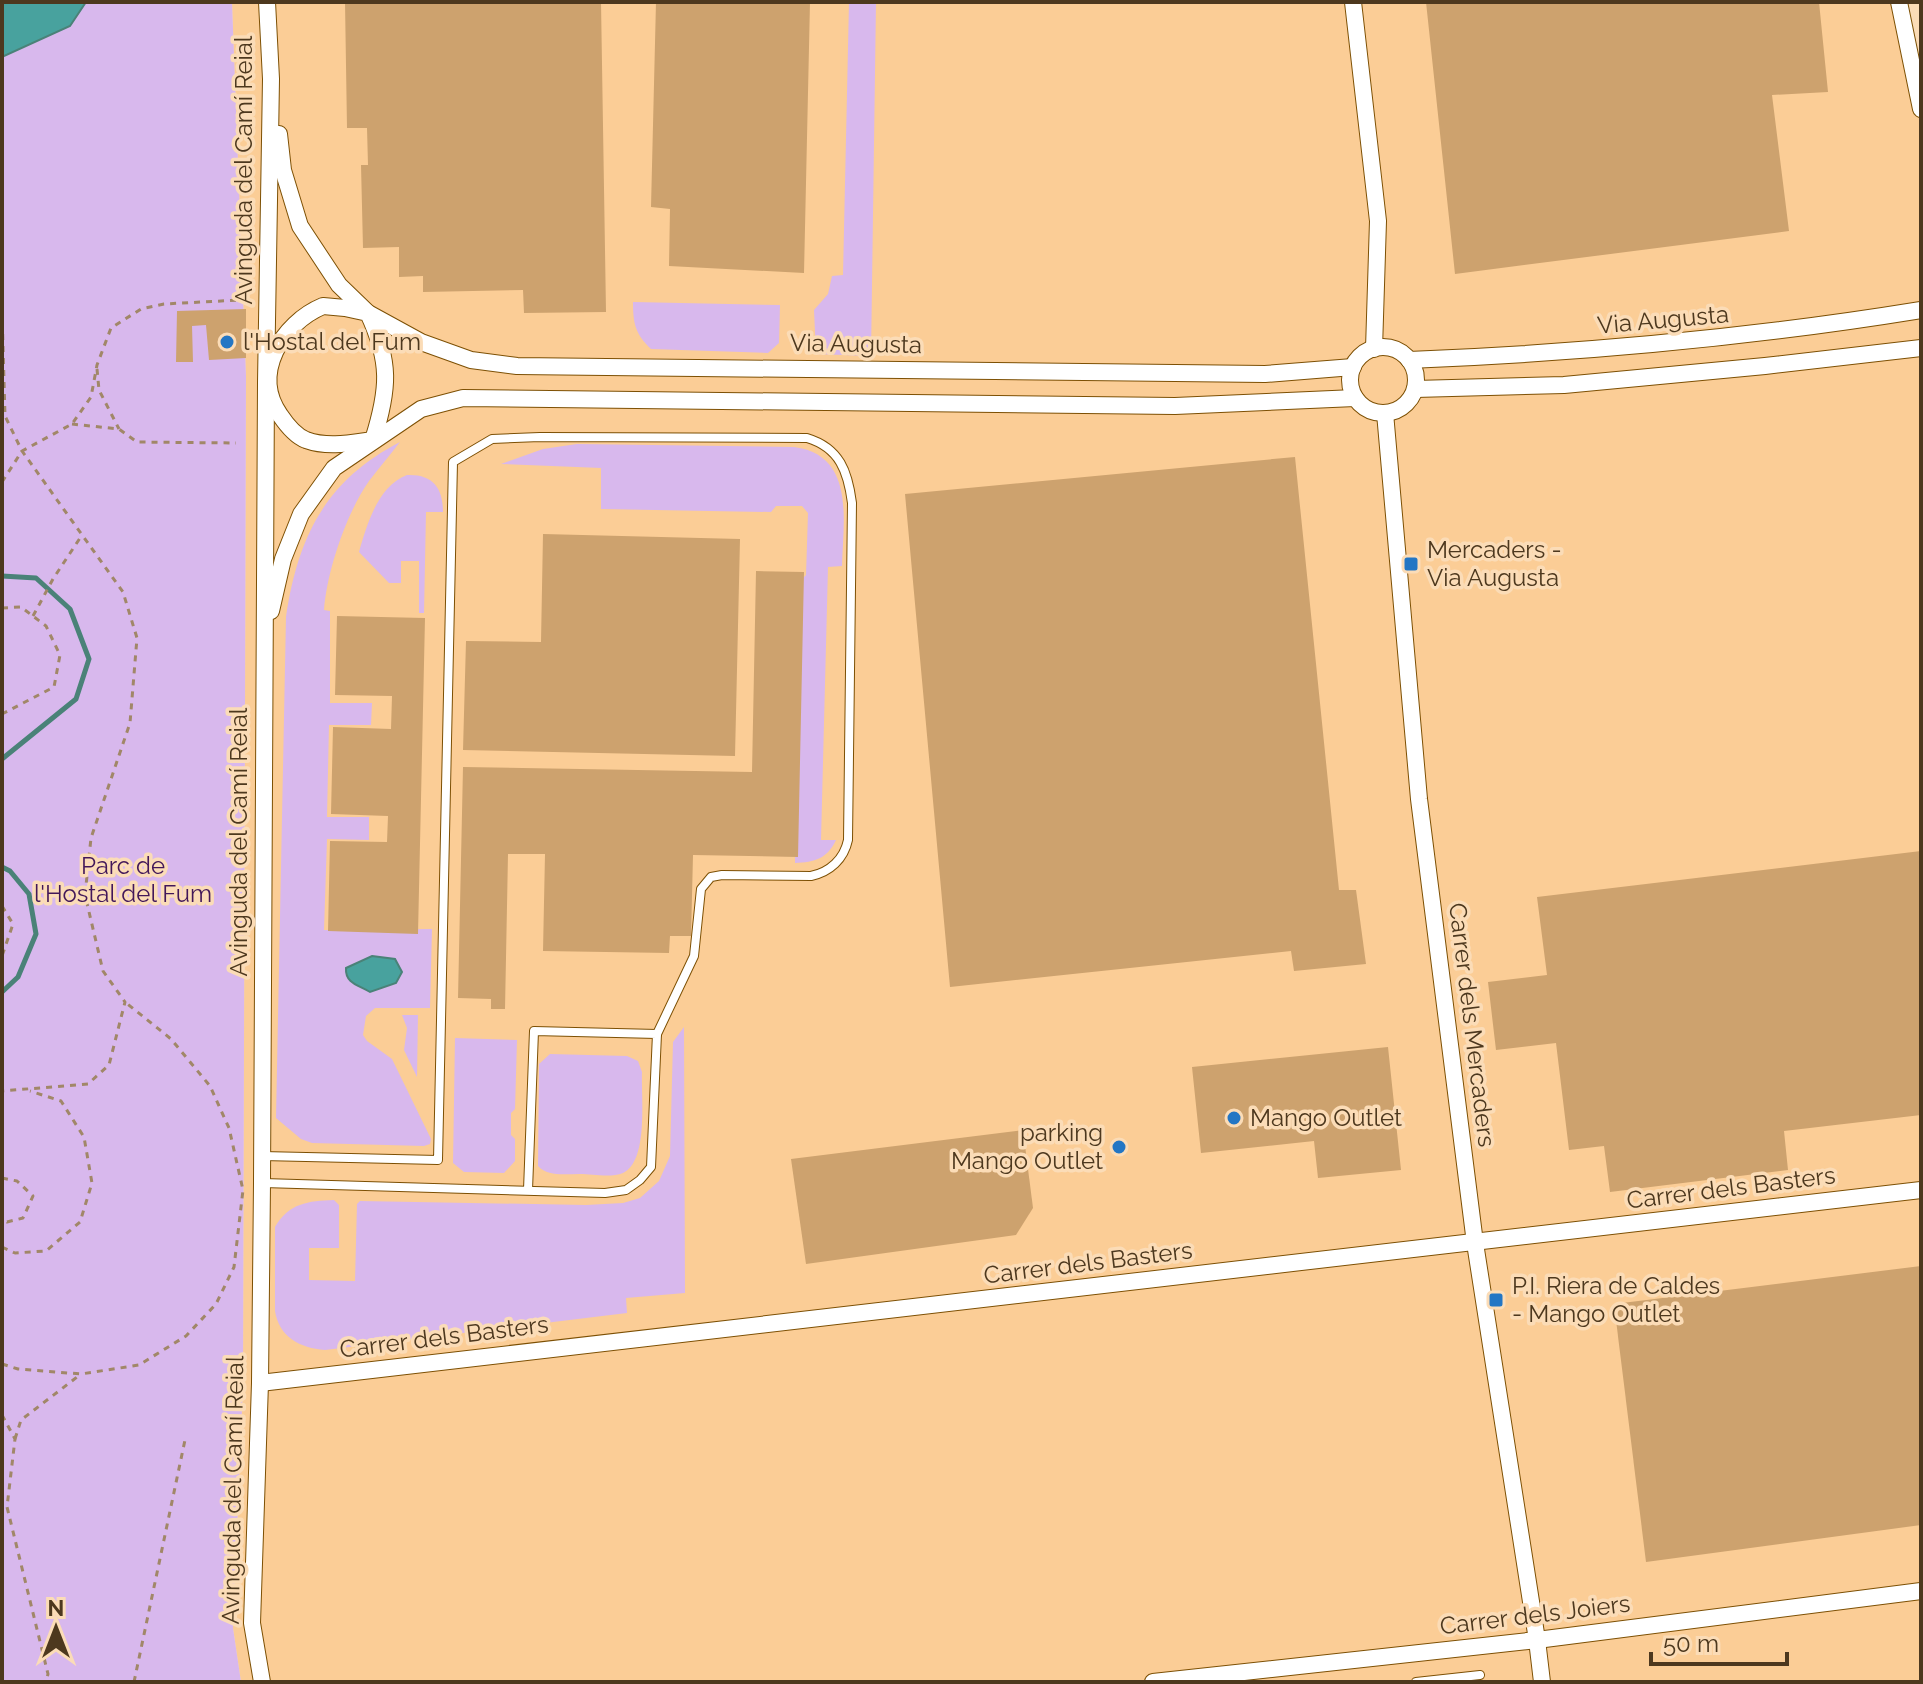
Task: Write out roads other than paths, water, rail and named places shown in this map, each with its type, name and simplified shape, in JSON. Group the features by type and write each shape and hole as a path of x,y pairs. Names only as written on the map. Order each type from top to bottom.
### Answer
{"street":[{"name":"Avinguda del Camí Reial","path":"262,1682 252,1623 260,1383 262,1183 266,382 271,79 267,2"},
{"path":"1353,2 1378,221 1374,349"},
{"path":"1899,2 1921,109"},
{"name":"Via Augusta","path":"271,79 283,170 300,226 339,285 368,313 421,342 471,360 517,366 1265,374 1353,367"},
{"name":"Via Augusta","path":"266,382 275,351 287,331 305,314 323,306 368,313"},
{"name":"Via Augusta","path":"1409,360 1559,354 1673,344 1832,325 1921,310"},
{"name":"Via Augusta","path":"368,313 382,342 387,368 382,412 373,440"},
{"path":"1387,348 1409,360 1416,377 1415,389 1403,407 1385,413 1373,412 1355,398 1351,389 1353,367 1364,353 1387,348"},
{"path":"1415,389 1564,385 1921,348"},
{"path":"266,382 274,407 303,439 337,445 373,440"},
{"path":"264,639 283,559 301,514 334,468 421,409 463,398 1175,406 1355,398"},
{"name":"Carrer dels Mercaders","path":"1385,413 1419,799 1475,1243 1542,1682"},
{"name":"Carrer dels Basters","path":"260,1383 1921,1190"},
{"name":"Carrer dels Joiers","path":"1153,1682 1257,1676 1921,1591"}],"lane":[{"path":"262,1156 438,1160 453,462 492,439 807,438 823,443 839,458 848,478 852,519 846,852 822,874 722,875 711,877 701,889 694,956 657,1034 654,1149 651,1167 646,1174 626,1190 605,1193 262,1183"},
{"path":"528,1190 534,1031 657,1034"},
{"path":"1416,1682 1480,1675"}],"water":[{"path":"2,2 86,2 70,26 2,57"},
{"path":"372,956 395,959 402,972 396,983 370,992 350,980 346,968"}],"waterway":[{"path":"2,576 36,578 70,609 89,659 76,699 2,759"},
{"path":"2,867 10,871 29,894 36,934 18,977 2,992"}],"place":[{"name":"l'Hostal del Fum","path":"227,342"},
{"name":"Mercaders - Via Augusta","path":"1411,564"},
{"name":"Mango Outlet","path":"1234,1118"},
{"name":"parking Mango Outlet","path":"1119,1147"},
{"name":"P.I. Riera de Caldes - Mango Outlet","path":"1496,1300"}],"park label":[{"name":"Parc de l'Hostal del Fum","path":"123,880"}]}
